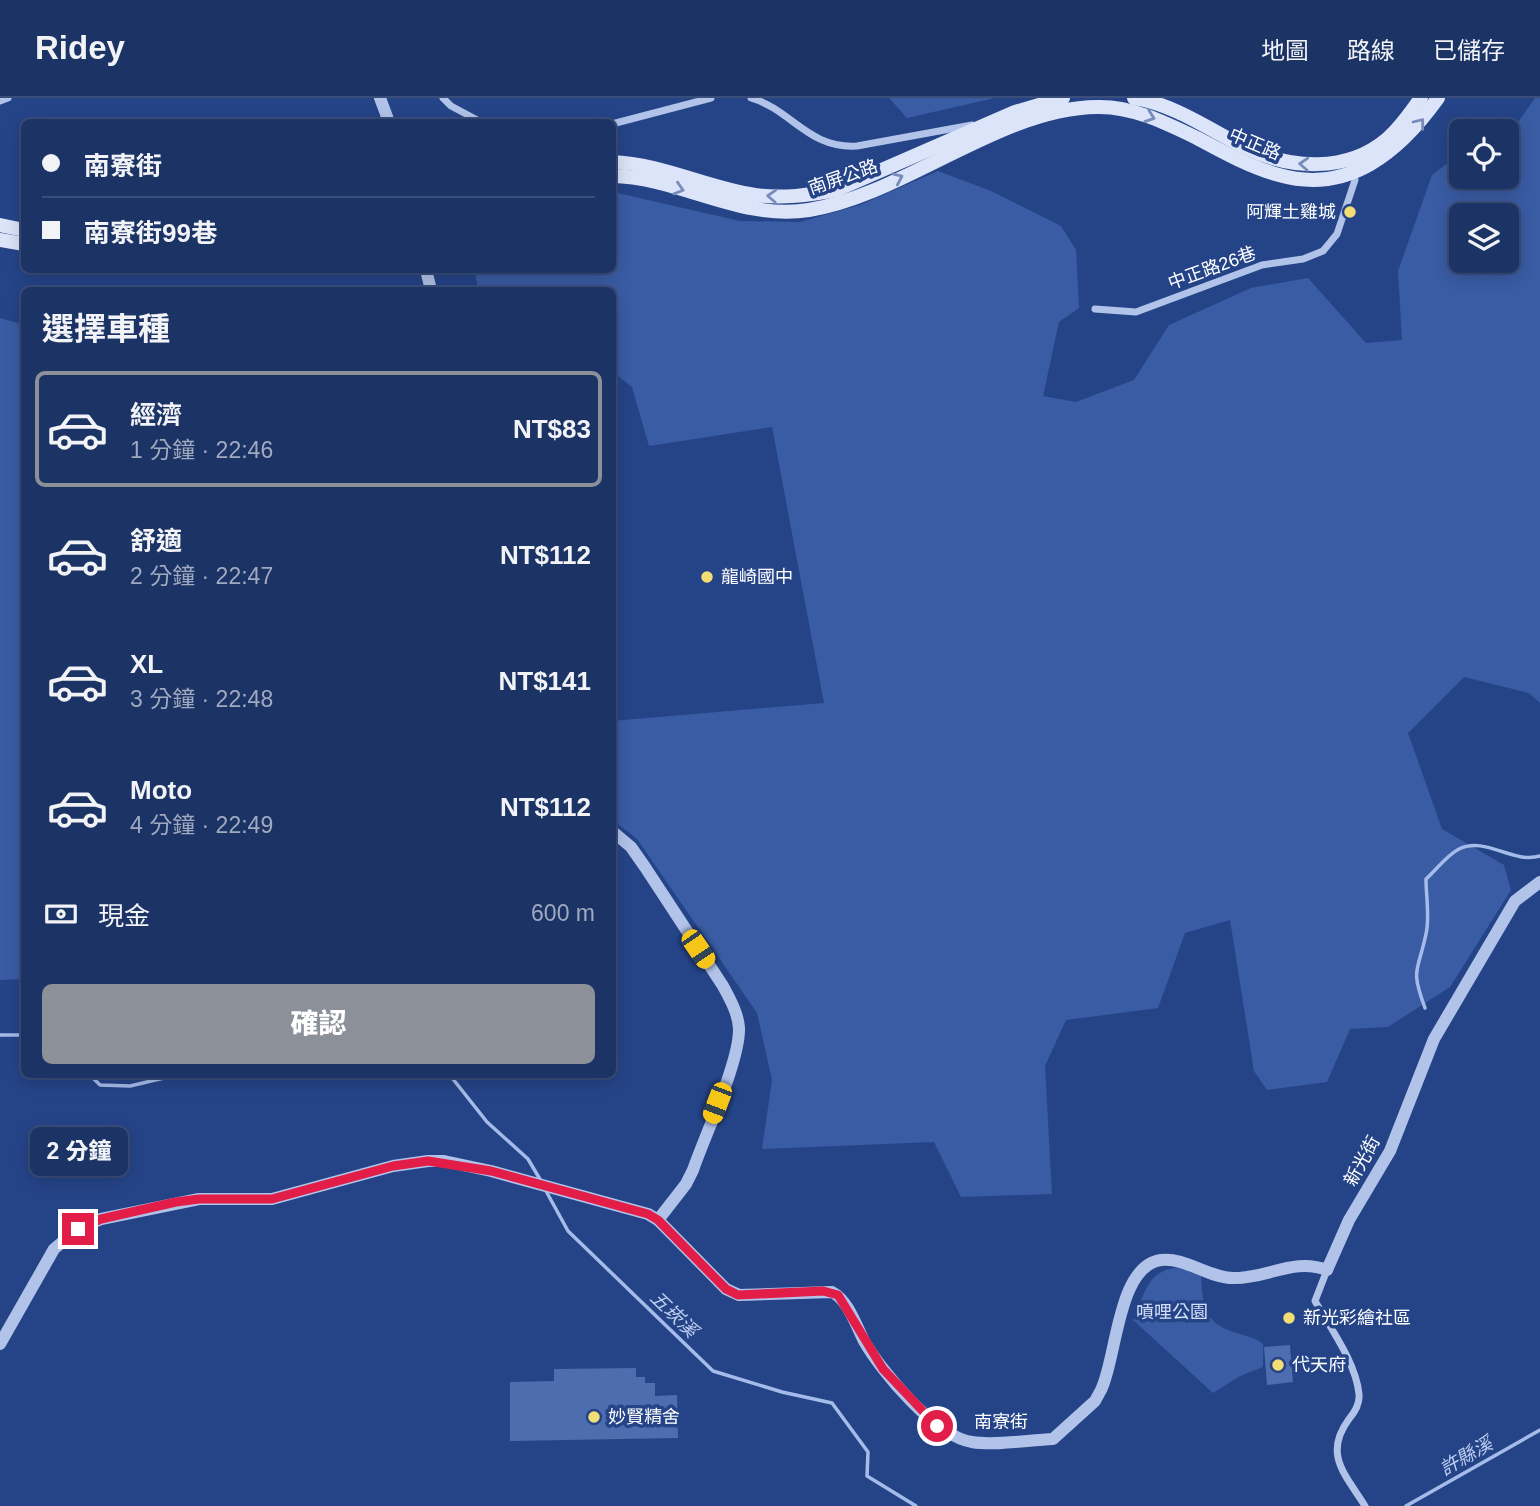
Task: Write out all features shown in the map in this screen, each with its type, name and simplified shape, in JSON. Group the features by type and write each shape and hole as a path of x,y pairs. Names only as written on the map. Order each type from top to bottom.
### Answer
{"main road":[{"path":"997,120 1063,98"},
{"name":"中正路","path":"1134,98 1166,108 1258,154 1312,165 1374,162 1409,136 1438,98"},
{"name":"中正路","path":"1035,119 1077,108 1098,106 1116,109 1170,125 1244,162 1280,175 1313,179 1352,165 1384,142 1398,129 1421,98"},
{"name":"南屏公路","path":"616,176 642,178 748,208 789,212 808,210 859,196 1035,119"},
{"name":"南屏公路","path":"616,162 643,164 753,195 794,197 836,190 997,120"},
{"path":"0,225 21,229"},
{"path":"0,240 21,244"}],"street":[{"path":"0,101 8,98"},
{"path":"380,98 388,119"},
{"path":"443,98 451,106 475,119"},
{"path":"616,123 711,98"},
{"path":"751,98 772,108 822,142 840,147 997,120 1035,119"},
{"name":"中正路26巷","path":"1095,309 1136,312 1262,265 1303,259 1323,251 1337,234 1355,180 1352,165"},
{"path":"0,1345 54,1249 78,1229 101,1219 199,1199 272,1199 411,1163 444,1161 636,1210 658,1220 686,1184 693,1170 736,1053 739,1027 733,1005 723,986 631,847 616,834"},
{"name":"新光街","path":"1365,1506 1344,1471 1336,1451 1338,1436 1356,1410 1359,1393 1344,1349 1315,1301 1349,1220 1390,1151 1434,1039 1516,901 1540,882"},
{"name":"南寮街","path":"658,1220 726,1289 738,1295 823,1291 838,1295 883,1369 937,1426 951,1436 972,1442 1053,1440 1095,1401 1106,1380 1130,1283 1150,1264 1161,1260 1175,1262 1231,1279 1258,1277 1285,1268 1312,1264 1327,1269"}],"green space":[{"path":"889,98 995,98 907,118"},
{"path":"1535,98 1540,98 1540,703 1529,693 1464,677 1408,733 1442,829 1504,865 1511,890 1450,987 1388,1027 1350,1029 1327,1082 1267,1090 1254,1071 1230,920 1185,933 1158,1008 1066,1020 1045,1066 1052,1194 961,1197 934,1142 762,1149 772,1080 757,1013 637,839 616,822 616,721 824,703 772,427 649,446 632,387 616,374 616,287 478,287 475,273 616,273 616,193 740,221 800,222 860,205 938,171 991,191 1061,226 1076,250 1079,308 1059,322 1043,396 1076,402 1134,380 1169,325 1251,288 1308,278 1366,343 1402,340 1398,271 1432,175 1449,162 1449,189 1519,189 1519,121"},
{"path":"0,318 21,324 21,979 0,980"},
{"name":"嗊哩公園","path":"1185,1267 1201,1274 1205,1307 1214,1321 1230,1331 1254,1338 1263,1344 1263,1367 1240,1376 1213,1393 1133,1320 1150,1282 1163,1271"}],"building":[{"name":"代天府","path":"1290,1345 1293,1382 1267,1385 1264,1347"},
{"name":"妙賢精舍","path":"636,1368 636,1377 645,1377 645,1383 655,1383 655,1396 677,1395 678,1438 510,1441 510,1382 554,1381 554,1369"}],"waterway":[{"path":"1425,1008 1418,985 1417,970 1427,927 1426,879 1450,855 1469,846 1519,856 1540,856"},
{"name":"五崁溪","path":"0,1035 21,1035"},
{"name":"五崁溪","path":"93,1078 100,1085 130,1086 164,1078"},
{"name":"五崁溪","path":"452,1078 487,1122 528,1159 541,1181"},
{"name":"五崁溪","path":"546,1191 568,1231 713,1371 782,1392 832,1403 868,1452 867,1476 916,1506"},
{"name":"許縣溪","path":"1406,1506 1540,1430"}],"place":[{"name":"阿輝土雞城","path":"1350,212"},
{"name":"龍崎國中","path":"707,577"},
{"name":"新光彩繪社區","path":"1289,1318"},
{"name":"代天府","path":"1278,1365"},
{"name":"妙賢精舍","path":"594,1417"}],"route":[{"path":"78,1229 101,1219 176,1202 199,1199 272,1199 411,1163 444,1161 491,1171 648,1214 658,1220 726,1289 738,1295 823,1291 838,1295 883,1369 937,1426"}]}
